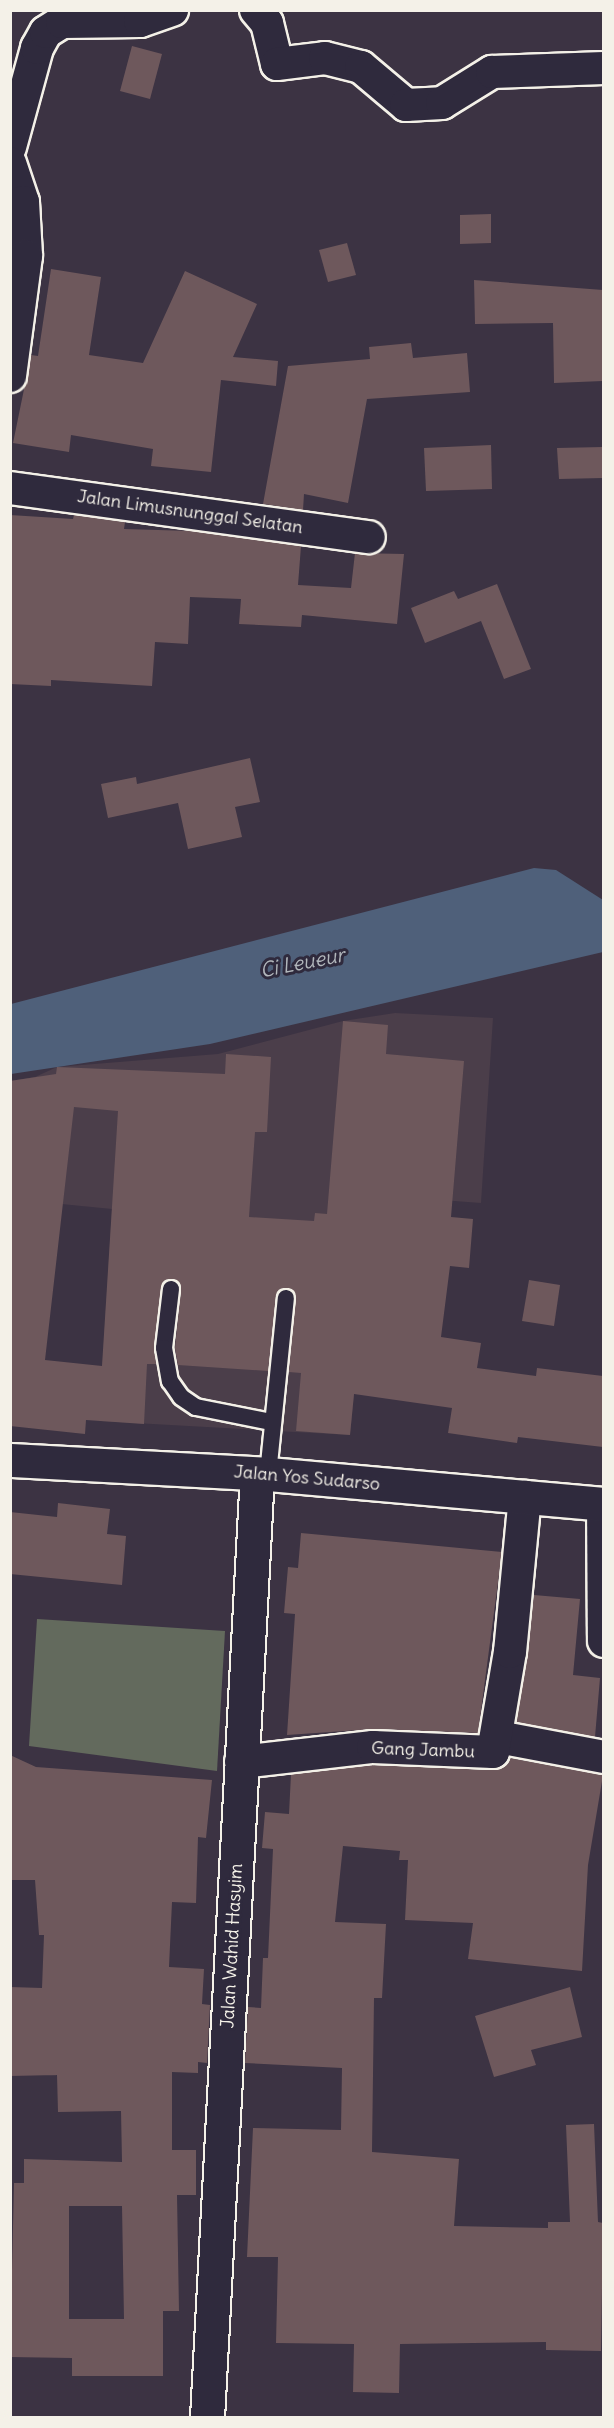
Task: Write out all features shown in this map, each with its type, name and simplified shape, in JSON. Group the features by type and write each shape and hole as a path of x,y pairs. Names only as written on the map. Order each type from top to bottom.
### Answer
{"street":[{"path":"10,147 37,48 39,21 140,21 172,10"},
{"path":"256,10 267,23 276,64 325,58 361,67 406,105 442,103 492,72 603,68"},
{"path":"10,163 26,224 10,376"},
{"name":"Jalan Limusnunggal Selatan","path":"10,489 369,537"},
{"name":"Jalan Yos Sudarso","path":"10,1460 263,1474 603,1504"},
{"name":"Jalan Wahid Hasyim","path":"207,2418 241,1762 263,1474"},
{"name":"Gang Jambu","path":"241,1762 373,1747 489,1752 498,1737 525,1497"},
{"path":"603,1504 603,1641"},
{"path":"498,1737 603,1757"}],"lane":[{"path":"171,1289 164,1348 170,1381 181,1397 196,1407 271,1422"},
{"path":"263,1474 286,1298"}],"shaded area":[{"path":"395,1013 493,1018 481,1203 374,1195 350,1435 99,1421 112,1209 11,1199 10,1081 35,1077 57,1067 218,1054 343,1021"}],"green space":[{"path":"37,1619 225,1631 217,1771 29,1746"}],"water":[{"name":"Ci Leueur","path":"534,868 556,870 603,900 603,952 210,1044 11,1074 11,1004"}],"building":[{"path":"132,46 162,54 150,99 120,91"},
{"path":"491,214 491,243 460,244 460,215"},
{"path":"347,243 356,275 328,282 319,250"},
{"path":"51,269 101,277 89,355 143,363 185,271 257,304 233,357 278,361 276,386 221,380 211,472 151,466 153,449 71,435 69,452 13,443 31,355 38,356"},
{"path":"474,280 603,290 603,381 554,383 553,323 475,324"},
{"path":"411,343 413,358 467,353 470,392 367,399 348,503 304,494 303,510 263,504 288,366 370,359 369,347"},
{"path":"491,445 492,489 426,491 424,448"},
{"path":"603,447 603,478 559,479 557,448"},
{"path":"10,515 73,519 74,515 125,522 124,529 192,531 301,546 298,585 351,588 355,553 404,554 397,624 302,615 301,627 239,624 241,599 190,597 188,644 155,642 152,686 51,680 51,686 10,684"},
{"path":"497,584 531,669 504,679 481,621 425,643 411,608 454,591 458,599"},
{"path":"250,758 260,802 235,807 242,837 188,849 178,803 108,818 101,784 136,777 137,784"},
{"path":"343,1021 388,1025 386,1054 464,1061 451,1217 473,1219 469,1268 450,1266 441,1337 481,1343 477,1368 536,1376 537,1368 603,1376 603,1447 518,1437 517,1443 448,1433 452,1408 354,1394 350,1435 296,1431 301,1373 289,1372 295,1293 282,1288 276,1296 268,1371 178,1365 175,1348 181,1290 172,1279 161,1288 154,1347 156,1364 147,1364 144,1424 86,1420 85,1434 10,1426 10,1081 56,1074 57,1067 225,1074 226,1054 271,1057 267,1132 255,1132 249,1217 314,1221 315,1213 327,1214","holes":["74,1107 118,1111 102,1366 45,1360"]},
{"path":"529,1280 560,1285 554,1326 522,1321"},
{"path":"58,1503 110,1509 107,1534 126,1536 122,1585 10,1574 10,1512 57,1517"},
{"path":"301,1533 502,1552 478,1733 374,1729 287,1735 295,1614 284,1613 288,1567 298,1568"},
{"path":"534,1595 580,1599 573,1675 600,1678 595,1737 516,1722"},
{"path":"10,1755 36,1767 212,1780 206,1838 198,1837 196,1903 172,1902 169,1967 204,1969 202,2004 210,2005 207,2063 198,2062 198,2073 172,2072 172,2150 196,2150 196,2195 177,2195 179,2311 163,2311 163,2376 72,2376 72,2358 10,2357 14,2183 24,2183 24,2159 122,2162 121,2111 58,2112 57,2075 10,2076 10,1987 42,1988 44,1935 39,1935 35,1880 10,1880","holes":["69,2206 122,2206 124,2319 69,2319"]},
{"path":"510,1758 603,1775 588,1865 582,1971 468,1959 473,1923 405,1920 408,1860 399,1860 400,1851 343,1846 335,1922 386,1924 382,1998 374,1998 372,2152 459,2159 454,2226 548,2228 548,2222 570,2222 566,2125 594,2124 598,2222 603,2223 601,2351 546,2350 546,2342 400,2344 399,2393 353,2392 354,2344 276,2343 278,2257 247,2257 253,2128 341,2130 342,2068 245,2063 248,2007 261,2008 263,1958 268,1958 273,1849 262,1848 265,1812 289,1814 291,1774 374,1765 492,1770"},
{"path":"570,1987 582,2037 531,2050 536,2065 494,2077 475,2016"}]}
